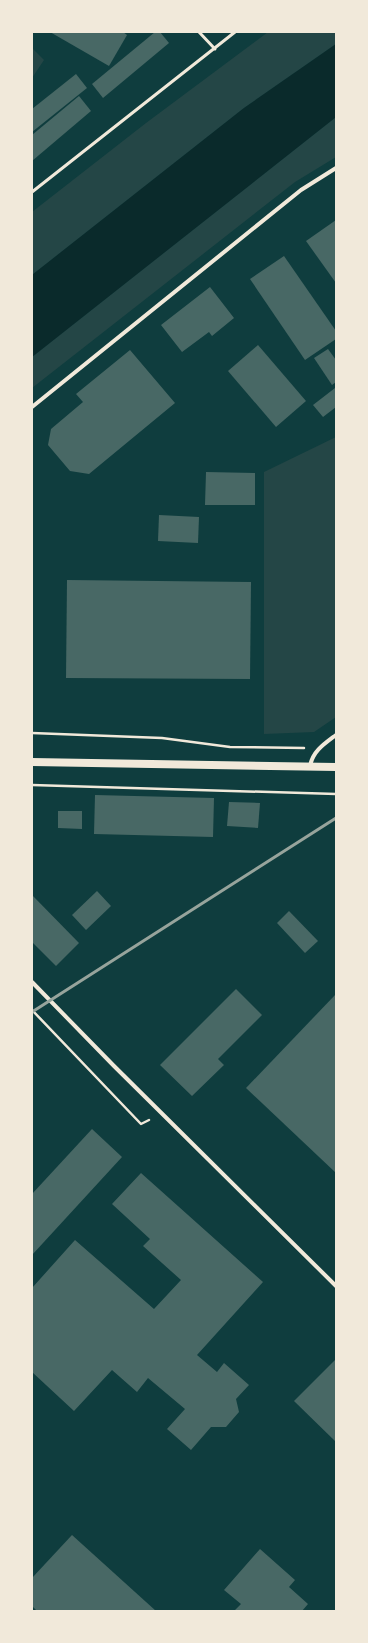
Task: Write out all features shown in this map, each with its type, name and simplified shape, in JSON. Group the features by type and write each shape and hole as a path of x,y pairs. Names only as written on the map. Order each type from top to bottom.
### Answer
{"main road":[{"path":"32,762 336,767"}],"street":[{"path":"32,407 301,190 336,168"},
{"path":"310,766 312,757 318,748 336,735"},
{"path":"32,982 336,1286"}],"lane":[{"path":"199,32 215,49"},
{"path":"32,192 235,32"}],"path":[{"path":"32,733 162,738 230,747 318,748"},
{"path":"32,786 336,794"},
{"path":"32,1010 141,1124 163,1114"}],"shaded area":[{"path":"268,32 336,32 336,44 244,108 32,275 32,212 146,123"},
{"path":"336,44 336,117 32,357 32,275 244,108"},
{"path":"32,48 44,60 32,78"},
{"path":"336,117 336,157 295,182 32,388 32,357"},
{"path":"336,437 336,717 314,732 264,734 264,472"}],"building":[{"path":"50,32 123,32 127,35 109,66"},
{"path":"155,32 160,32 169,43 103,98 92,84"},
{"path":"76,74 87,88 32,132 32,109"},
{"path":"79,96 91,111 32,161 32,135"},
{"path":"336,220 336,283 306,241"},
{"path":"284,256 336,331 336,339 305,360 250,279"},
{"path":"210,287 234,318 212,336 209,332 182,352 161,325"},
{"path":"258,345 306,401 276,427 228,371"},
{"path":"328,349 336,360 336,382 332,385 314,358"},
{"path":"130,350 175,403 89,474 70,471 48,445 51,429 83,402 76,394"},
{"path":"335,388 336,407 323,417 313,405"},
{"path":"206,472 255,473 255,505 205,505"},
{"path":"159,515 199,517 198,543 158,541"},
{"path":"67,580 251,582 250,679 66,678"},
{"path":"95,795 214,798 213,837 94,834"},
{"path":"229,802 260,803 258,828 227,826"},
{"path":"58,811 82,811 82,829 58,828"},
{"path":"97,891 111,906 86,930 72,915"},
{"path":"32,895 79,943 56,966 32,942"},
{"path":"289,911 318,941 305,953 277,923"},
{"path":"236,989 262,1015 218,1059 224,1065 192,1096 160,1065"},
{"path":"336,994 336,1173 246,1088"},
{"path":"92,1129 122,1157 32,1255 32,1194"},
{"path":"141,1173 263,1282 197,1355 217,1372 224,1363 249,1385 236,1399 239,1412 226,1427 211,1427 191,1450 167,1429 185,1409 148,1378 137,1392 112,1370 74,1411 32,1372 32,1288 75,1240 154,1309 181,1280 143,1246 150,1239 112,1204"},
{"path":"336,1359 336,1442 294,1401"},
{"path":"72,1535 156,1611 37,1611 32,1606 32,1578"},
{"path":"260,1549 295,1580 289,1587 308,1604 302,1611 234,1611 241,1604 224,1590"}],"railway":[{"path":"32,1012 336,818"}]}
